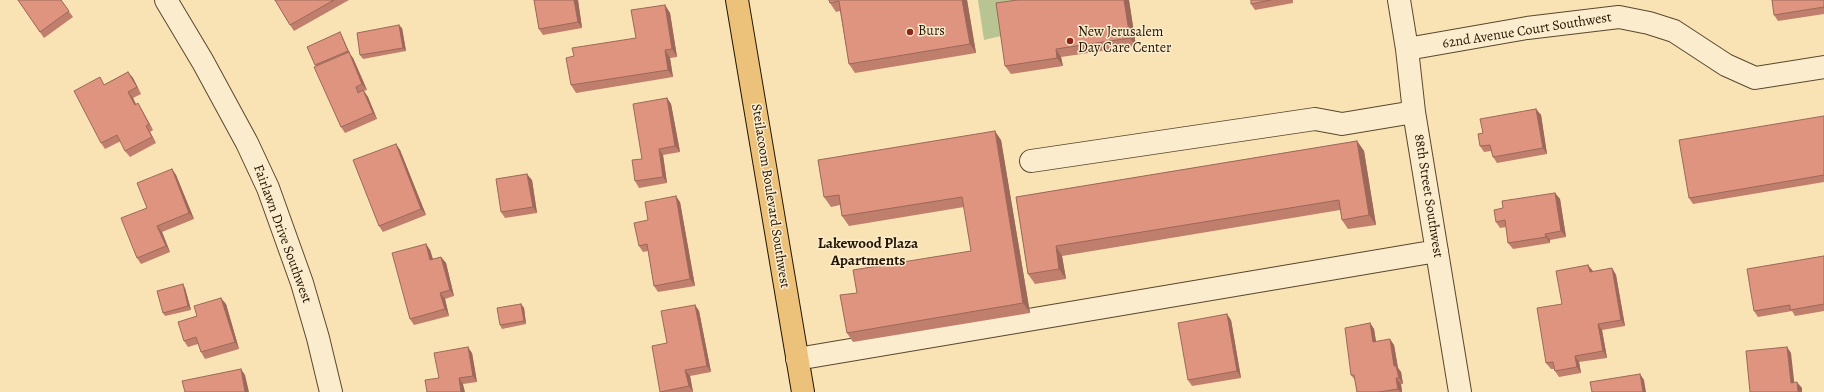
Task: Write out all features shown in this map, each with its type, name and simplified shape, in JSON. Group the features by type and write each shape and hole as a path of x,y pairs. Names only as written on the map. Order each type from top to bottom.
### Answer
{"main road":[{"name":"Steilacoom Boulevard Southwest","path":"737,0 803,392"}],"street":[{"name":"Fairlawn Drive Southwest","path":"166,0 203,62 236,122 268,188 302,283 318,338 331,392"},
{"name":"88th Street Southwest","path":"1399,0 1407,49 1414,112 1460,392"},
{"name":"62nd Avenue Court Southwest","path":"1407,49 1527,28 1619,17 1649,23 1674,31 1726,65 1756,78 1824,67"},
{"path":"1031,161 1315,118 1342,124 1414,112"},
{"path":"797,359 1437,251"}],"green space":[{"path":"978,0 1037,0 1005,35 984,40"}],"building":[{"path":"18,0 61,0 69,11 40,32"},
{"path":"275,0 334,0 290,25"},
{"path":"534,0 574,0 578,22 539,29"},
{"name":"Burs","path":"829,0 962,0 970,44 849,64 839,1 830,3"},
{"name":"New Jerusalem Day Care Center","path":"1017,0 1124,0 1130,38 1056,49 1057,58 1005,66 996,3"},
{"path":"1251,0 1271,0 1251,4"},
{"path":"1772,0 1824,0 1824,7 1774,15"},
{"path":"665,5 672,49 665,50 668,70 571,85 566,58 574,56 572,48 636,38 631,10"},
{"path":"399,25 403,48 360,55 357,33"},
{"path":"340,32 348,51 315,65 307,47"},
{"path":"349,52 362,84 356,87 358,93 363,90 373,113 341,127 314,67"},
{"path":"128,72 137,87 128,92 135,105 138,103 149,124 146,126 152,137 125,151 117,135 101,143 74,91 100,77 104,85"},
{"path":"667,98 675,146 659,149 663,177 635,181 632,160 642,159 633,104"},
{"path":"1536,109 1543,148 1493,157 1490,145 1480,146 1478,134 1483,133 1480,119"},
{"path":"1824,116 1824,175 1689,198 1679,140"},
{"path":"995,131 1023,303 847,333 840,295 857,293 853,270 971,251 962,197 842,216 839,195 824,197 818,160"},
{"path":"1357,141 1369,215 1342,220 1339,200 1056,246 1059,269 1028,274 1016,197"},
{"path":"396,144 421,209 379,226 353,160"},
{"path":"172,169 189,213 157,226 166,246 137,258 121,218 147,208 137,183"},
{"path":"527,174 533,207 501,212 496,179"},
{"path":"1555,193 1561,231 1545,234 1546,237 1508,243 1505,220 1496,222 1494,210 1503,208 1502,201"},
{"path":"676,196 690,279 654,286 647,244 639,246 634,223 648,220 645,202"},
{"path":"426,244 430,260 441,257 450,290 440,293 445,309 410,319 392,253"},
{"path":"1824,256 1824,304 1790,310 1790,305 1754,311 1747,269"},
{"path":"1588,265 1590,272 1612,268 1621,320 1598,324 1603,351 1575,356 1577,367 1555,371 1553,362 1546,363 1537,308 1562,304 1556,271"},
{"path":"183,284 188,306 163,313 157,291"},
{"path":"221,298 235,342 201,352 196,337 184,341 178,322 197,316 194,306"},
{"path":"521,304 524,321 500,325 497,308"},
{"path":"695,305 707,366 685,370 689,386 660,392 652,346 667,343 661,311"},
{"path":"1227,314 1237,371 1188,380 1178,323"},
{"path":"1370,323 1373,342 1390,339 1394,366 1396,366 1399,378 1396,378 1398,389 1379,392 1357,392 1354,375 1351,375 1345,328"},
{"path":"468,347 473,376 459,378 461,392 427,392 425,380 439,378 434,353"},
{"path":"1787,347 1791,383 1797,382 1798,392 1750,392 1746,351"},
{"path":"241,369 245,392 185,392 182,381"},
{"path":"1640,374 1643,392 1592,392 1590,382"}],"place":[{"name":"Burs","path":"910,32"},
{"name":"New Jerusalem Day Care Center","path":"1070,41"}],"district":[{"name":"Lakewood Plaza Apartments","path":"868,252"}]}
